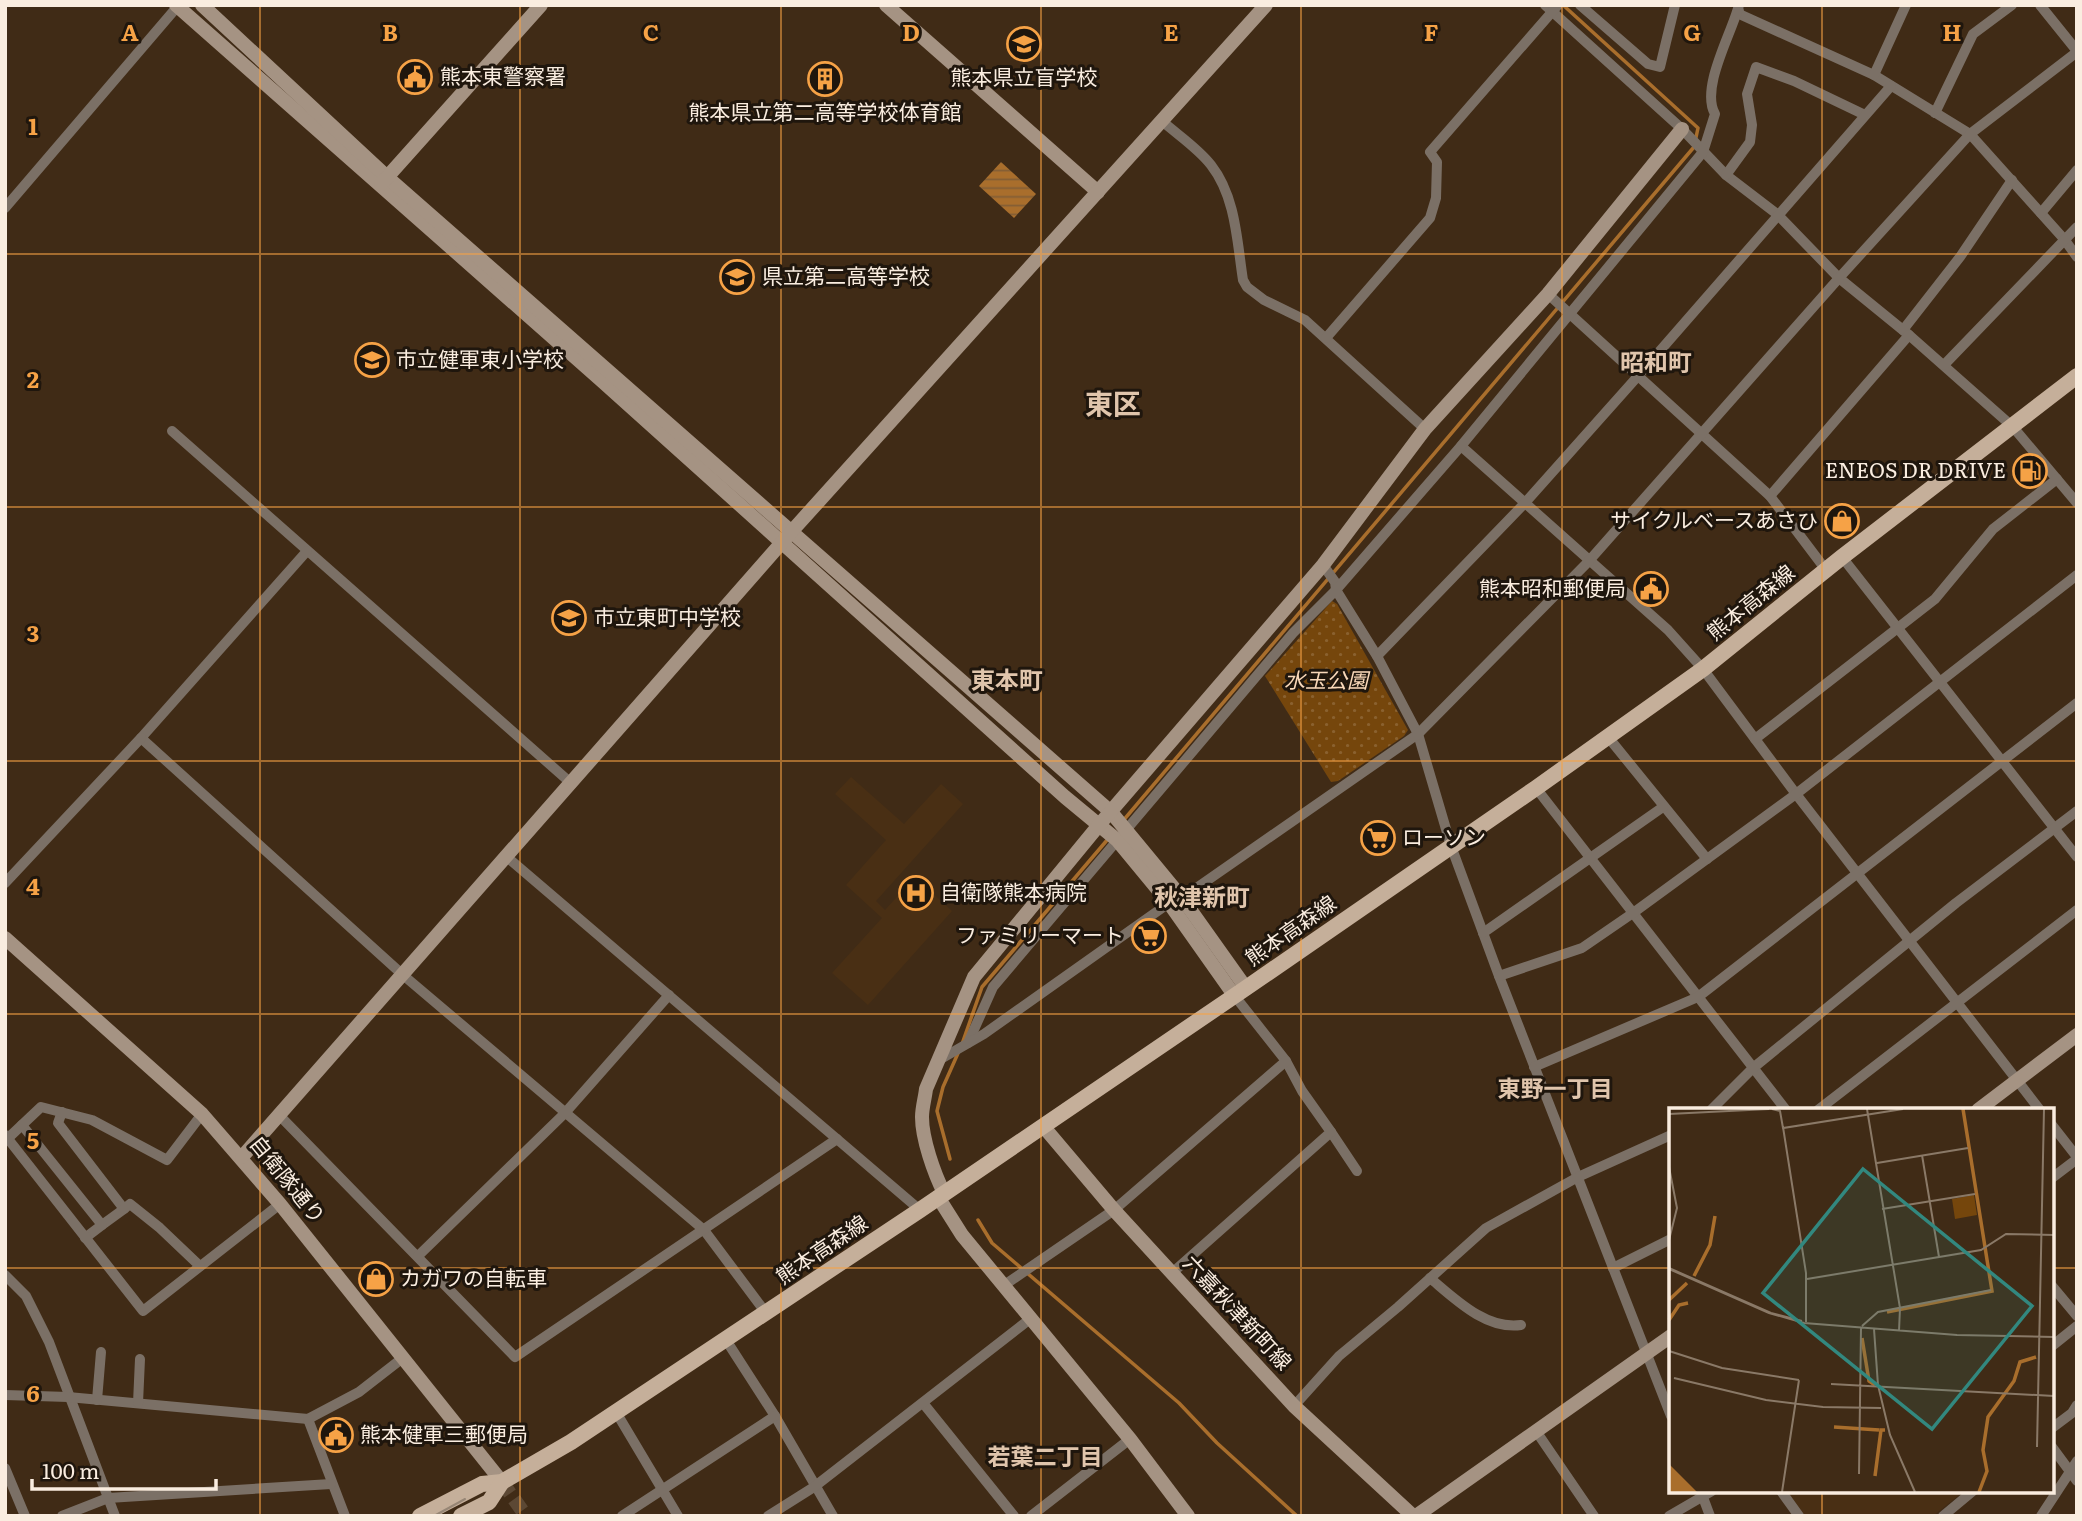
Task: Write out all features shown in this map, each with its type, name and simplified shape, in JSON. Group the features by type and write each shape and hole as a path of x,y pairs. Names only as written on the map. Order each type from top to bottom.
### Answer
{"main road":[{"name":"熊本高森線","path":"420,1516 482,1484 502,1482 571,1442 920,1210 1240,992 1703,669 1842,557 2077,376"},
{"name":"熊本高森線","path":"461,1516 489,1502 502,1482"}],"street":[{"path":"202,5 383,181 782,544 1065,797 1113,827"},
{"path":"383,181 541,5"},
{"path":"886,5 1098,192"},
{"path":"242,1157 792,531 1266,5"},
{"path":"1580,5 1648,64 1660,67 1675,5"},
{"path":"1874,75 1906,5"},
{"path":"1936,113 1973,34 2012,5"},
{"path":"944,1057 984,1034 1418,734 1588,562 1970,134 2077,52 2040,5"},
{"path":"5,208 177,6 792,531 1113,827 1175,900 1240,992 1286,1061 1302,1091 1357,1171"},
{"path":"1326,338 1430,218 1436,198 1437,162 1430,152 1434,146 1552,8 1682,128 1726,175 1777,214 1839,278 1906,332 2013,427 2077,503"},
{"path":"1188,1516 962,1235 941,1194 922,1118 926,1089 944,1057 974,977 1293,634 1461,446 1567,310 1703,152 1716,114 1712,108 1718,66 1740,8 1874,75 1970,134 2077,257"},
{"path":"1726,175 1750,142 1752,125 1747,94 1756,67 1865,114"},
{"path":"1377,656 1524,503 1891,86"},
{"path":"1162,121 1211,164 1225,188 1231,203 1243,280 1247,286 1264,300 1305,320 1425,429"},
{"path":"968,1043 993,987 1113,827 1325,569 1425,429 1551,297 1682,128"},
{"path":"2041,213 2077,170"},
{"path":"1770,496 1906,332 2012,180"},
{"path":"1944,365 2077,228"},
{"path":"1551,297 1770,496 1826,570"},
{"path":"172,431 572,784"},
{"path":"1461,446 1588,562 1668,630 1703,669 2038,1108"},
{"path":"1755,739 1935,599 1993,529 2057,479"},
{"path":"5,883 141,738 307,551"},
{"path":"1842,557 2077,857"},
{"path":"1325,569 1377,656 1418,734 1451,846 1483,933 1669,1411"},
{"path":"1499,976 1582,948 1633,913 1796,794 2077,575"},
{"path":"1534,1067 1698,997 2077,703"},
{"path":"1608,737 1707,859"},
{"path":"141,738 403,975 704,1230 766,1313"},
{"path":"1536,788 1784,1108"},
{"path":"1483,933 1663,807"},
{"path":"1713,1108 1753,1068 2077,811"},
{"path":"507,857 920,1210"},
{"path":"1821,1108 2077,910"},
{"name":"自衛隊通り","path":"5,938 202,1114 242,1157 502,1482"},
{"path":"418,1256 565,1113 669,995"},
{"path":"1981,1108 2077,1035"},
{"path":"1003,1286 1114,1210 1286,1061"},
{"path":"202,1114 167,1160 92,1119 40,1107 6,1138 143,1311 280,1204"},
{"path":"62,1112 58,1123 124,1209"},
{"path":"279,1115 515,1357 837,1139"},
{"path":"22,1125 102,1225"},
{"name":"六嘉秋津新町線","path":"1043,1126 1114,1210 1294,1406 1414,1516"},
{"path":"2054,1128 2077,1158 2054,1176"},
{"path":"1172,1273 1331,1132"},
{"path":"1294,1406 1339,1356 1486,1228 1578,1177 1669,1136"},
{"path":"85,1238 130,1204 160,1227 200,1266"},
{"path":"1613,1268 1669,1240"},
{"path":"5,1275 26,1296 49,1342 115,1516"},
{"path":"1430,1278 1464,1307 1478,1315 1507,1327 1521,1325"},
{"path":"2054,1288 2077,1316"},
{"path":"768,1516 814,1486 1030,1319"},
{"path":"2054,1344 2077,1326"},
{"path":"1414,1516 1669,1337"},
{"path":"726,1340 775,1416 833,1516"},
{"path":"97,1400 101,1352"},
{"path":"5,1395 68,1397 308,1419 359,1392 404,1357"},
{"path":"138,1404 140,1359"},
{"path":"923,1402 1014,1516"},
{"path":"2054,1426 2072,1413 2077,1405"},
{"path":"616,1412 678,1516"},
{"path":"622,1516 775,1416"},
{"path":"308,1419 345,1516"},
{"path":"1536,1431 1594,1516"},
{"path":"1031,1516 1129,1440"},
{"path":"2054,1450 2074,1476"},
{"path":"2041,1516 2074,1476 2077,1461"},
{"path":"5,1468 25,1516"},
{"path":"62,1516 108,1498 331,1484"},
{"path":"1669,1516 1705,1493 1710,1516"},
{"path":"1782,1493 1799,1516"},
{"path":"1943,1516 1971,1493"}],"shaded area":[{"path":"1001,162 1036,194 1014,218 979,186"},
{"name":"自衛隊熊本病院","path":"851,777 904,824 941,784 963,804 876,901 885,910 915,877 952,911 868,1005 832,973 882,918 846,885 886,840 835,794"},
{"path":"1788,1493 1962,1493 1933,1516 1805,1516"}],"green space":[{"name":"水玉公園","path":"1332,601 1337,604 1408,730 1404,736 1338,781 1331,782 1265,676"}],"waterway":[{"path":"1122,822 1694,147 1698,128 1563,5"},
{"path":"962,1044 982,987 1108,839"},
{"path":"950,1159 937,1111 943,1087 959,1051"},
{"path":"978,1220 992,1243 1179,1403 1217,1443 1297,1516"}],"tunnel":[{"path":"502,1482 526,1516"}],"tram line":[{"path":"434,1516 465,1499"}],"place":[{"name":"熊本県立盲学校","path":"1024,44"},
{"name":"熊本東警察署","path":"415,77"},
{"name":"熊本県立第二高等学校体育館","path":"825,79"},
{"name":"県立第二高等学校","path":"737,277"},
{"name":"市立健軍東小学校","path":"372,360"},
{"name":"ENEOS DR DRIVE","path":"2030,471"},
{"name":"サイクルベースあさひ","path":"1842,521"},
{"name":"熊本昭和郵便局","path":"1651,589"},
{"name":"市立東町中学校","path":"569,618"},
{"name":"ローソン","path":"1378,838"},
{"name":"自衛隊熊本病院","path":"916,893"},
{"name":"ファミリーマート","path":"1149,936"},
{"name":"カガワの自転車","path":"376,1279"},
{"name":"熊本健軍三郵便局","path":"336,1435"}],"district":[{"name":"昭和町","path":"1656,363"},
{"name":"東区","path":"1113,404"},
{"name":"東本町","path":"1007,681"},
{"name":"秋津新町","path":"1202,898"},
{"name":"東野一丁目","path":"1555,1089"},
{"name":"若葉二丁目","path":"1045,1457"}]}
